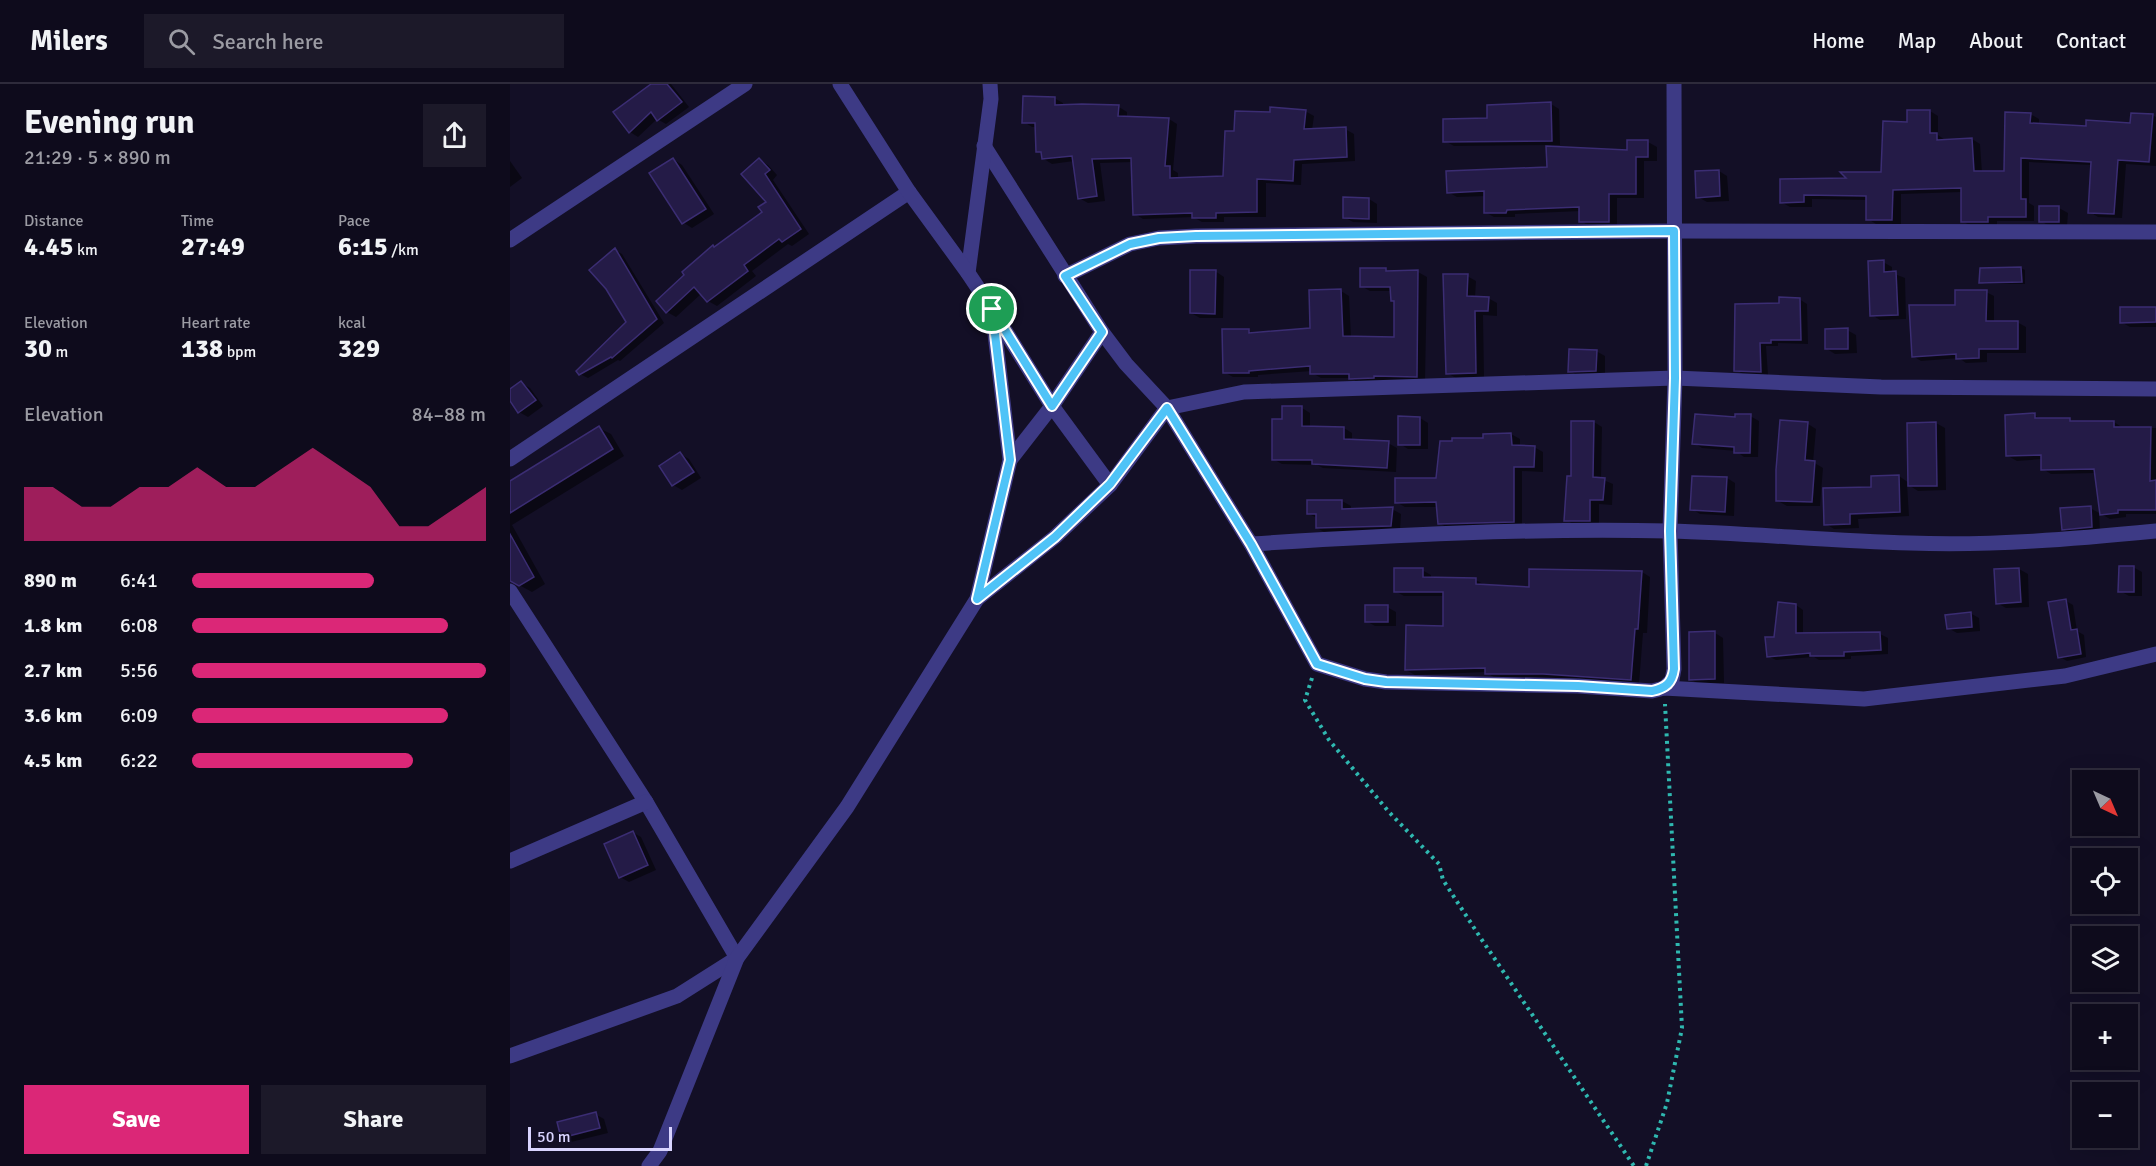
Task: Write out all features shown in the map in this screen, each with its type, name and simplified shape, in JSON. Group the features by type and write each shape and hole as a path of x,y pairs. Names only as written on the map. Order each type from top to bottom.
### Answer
{"street":[{"path":"510,240 745,84"},
{"path":"840,84 909,192 992,309 1052,406 1110,484"},
{"path":"968,273 991,99 990,84"},
{"path":"1664,688 1672,680 1674,669 1670,531 1675,378 1674,84"},
{"path":"984,146 1102,332 1126,364 1167,408 1251,544 1317,664 1365,679 1386,682 1578,686 1652,691 1664,688 1864,699 2065,676 2156,654"},
{"path":"510,459 909,192"},
{"path":"1065,276 1130,244 1159,238 1196,236 1674,231 2156,232"},
{"path":"649,1166 660,1151 737,958 847,807 977,599 1010,460 992,309"},
{"path":"1010,460 1052,406 1102,332"},
{"path":"977,599 1055,537 1110,484 1167,408 1244,392 1675,378 1881,387 2156,389"},
{"path":"1251,544 1461,533 1670,531 1962,544 2072,540 2156,531"},
{"path":"510,591 646,802 737,958"},
{"path":"510,861 646,802"},
{"path":"510,1056 677,996 737,958"}],"path":[{"path":"1317,664 1305,700 1329,740 1389,812 1439,864 1443,880 1480,938 1634,1166"},
{"path":"1646,1166 1667,1102 1682,1028 1664,688"}],"building":[{"path":"651,84 667,84 682,102 657,121 651,112 629,133 613,112"},
{"path":"1023,96 1055,97 1055,105 1119,105 1118,116 1169,118 1165,166 1170,166 1170,178 1223,176 1225,131 1234,131 1235,111 1270,112 1270,107 1306,110 1304,129 1346,127 1347,157 1294,160 1293,181 1257,179 1257,212 1216,213 1216,218 1192,218 1192,213 1133,215 1131,158 1092,159 1097,196 1078,199 1072,156 1042,159 1041,152 1036,152 1035,123 1022,123"},
{"path":"1551,102 1552,141 1443,142 1443,119 1487,118 1487,105"},
{"path":"1907,110 1930,110 1930,133 1937,133 1937,140 1972,138 1974,171 2004,171 2005,112 2031,113 2030,123 2086,126 2086,120 2130,123 2131,113 2153,114 2149,162 2118,160 2114,214 2088,213 2091,162 2021,158 2021,199 2026,199 2026,217 1988,217 1988,222 1961,222 1961,188 1893,190 1892,220 1866,220 1866,196 1804,195 1804,202 1780,203 1780,179 1846,178 1840,172 1881,172 1883,121 1907,122"},
{"path":"1627,140 1648,140 1648,157 1636,157 1636,194 1609,194 1609,222 1579,222 1579,207 1484,213 1484,191 1447,193 1446,171 1547,167 1546,146 1627,150"},
{"path":"673,158 706,209 682,224 649,173"},
{"path":"759,158 770,170 765,174 801,229 782,242 779,239 744,265 748,271 707,302 694,287 666,313 656,301 684,275 682,272 713,245 714,247 762,212 758,207 766,202 741,174"},
{"path":"1719,170 1720,196 1696,198 1695,171"},
{"path":"1343,197 1369,198 1369,219 1343,218"},
{"path":"2039,206 2059,206 2059,222 2039,222"},
{"path":"615,248 657,319 612,358 579,375 576,371 626,322 606,289 589,270"},
{"path":"1884,260 1884,272 1896,271 1898,315 1870,316 1868,261"},
{"path":"2021,267 2022,282 1979,283 1980,268"},
{"path":"1360,268 1386,268 1386,271 1418,270 1417,377 1374,376 1374,378 1349,379 1349,374 1310,374 1310,366 1249,371 1249,373 1223,373 1222,329 1249,329 1249,333 1310,328 1309,290 1341,289 1343,336 1394,337 1394,301 1391,301 1390,287 1360,287"},
{"path":"1190,270 1216,270 1215,314 1190,313"},
{"path":"1443,274 1468,274 1467,296 1489,297 1488,311 1475,311 1476,373 1446,374"},
{"path":"1955,290 1987,290 1986,321 2018,321 2018,349 1979,349 1979,358 1956,359 1956,354 1912,357 1909,305 1955,305"},
{"path":"1779,297 1800,298 1801,340 1771,340 1771,343 1760,343 1761,372 1734,371 1735,304 1779,303"},
{"path":"2120,307 2156,307 2156,322 2120,323"},
{"path":"1848,328 1848,349 1825,349 1825,329"},
{"path":"1569,349 1597,350 1596,371 1568,372"},
{"path":"521,381 536,400 518,413 510,401 510,389"},
{"path":"1282,406 1302,406 1302,426 1344,427 1344,439 1389,441 1387,468 1312,464 1312,460 1272,460 1272,419 1282,419"},
{"path":"2035,413 2035,418 2114,421 2114,427 2151,427 2150,481 2156,480 2156,510 2118,510 2118,513 2100,515 2094,469 2041,470 2041,455 2006,456 2005,415"},
{"path":"1695,414 1735,417 1735,414 1751,414 1750,453 1734,453 1734,447 1692,444"},
{"path":"1398,416 1420,417 1420,445 1398,445"},
{"path":"1780,420 1808,422 1805,460 1815,461 1812,502 1776,501"},
{"path":"1571,421 1594,421 1593,477 1605,478 1603,500 1590,500 1590,521 1564,521 1567,476 1571,476"},
{"path":"1936,422 1937,486 1908,486 1907,423"},
{"path":"599,426 613,449 510,513 510,481"},
{"path":"1511,433 1512,445 1535,446 1534,467 1514,467 1514,522 1438,524 1436,502 1395,503 1395,478 1436,478 1440,441 1452,441 1452,438 1483,438 1483,434"},
{"path":"680,452 694,472 672,486 659,466"},
{"path":"1899,475 1900,512 1850,514 1850,524 1824,525 1823,488 1871,487 1871,476"},
{"path":"1692,476 1727,477 1725,512 1690,510"},
{"path":"1307,500 1342,500 1342,509 1393,507 1391,526 1316,528 1316,514 1307,514"},
{"path":"2091,506 2092,527 2062,530 2060,508"},
{"path":"510,534 534,577 519,586 510,581"},
{"path":"2119,566 2134,566 2134,592 2118,592"},
{"path":"1394,568 1423,568 1423,577 1476,578 1476,584 1529,587 1529,569 1642,571 1638,629 1635,629 1631,680 1543,674 1485,674 1485,668 1405,670 1406,625 1443,626 1443,592 1394,592"},
{"path":"2019,568 2021,602 1996,604 1994,569"},
{"path":"2066,599 2071,630 2077,629 2081,654 2058,658 2048,602"},
{"path":"1778,602 1796,604 1796,633 1880,632 1881,650 1844,652 1844,656 1810,656 1810,653 1767,657 1765,637 1774,637"},
{"path":"1365,605 1388,605 1388,622 1365,622"},
{"path":"1971,612 1972,627 1947,629 1945,615"},
{"path":"1715,631 1715,679 1689,680 1689,632"},
{"path":"633,831 648,865 619,878 604,844"},
{"path":"596,1112 600,1128 561,1138 557,1122"}],"route":[{"path":"1674,231 1675,378 1670,531 1674,669 1672,680 1664,688 1652,691 1578,686 1386,682 1365,679 1317,664 1251,544 1167,408 1110,484 1055,537 977,599 1010,460 992,309 1052,406 1102,332 1065,276 1130,244 1159,238 1196,236 1674,231"}]}
